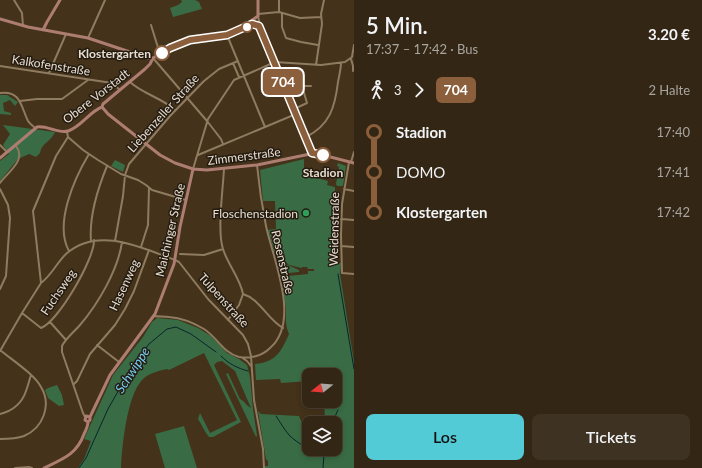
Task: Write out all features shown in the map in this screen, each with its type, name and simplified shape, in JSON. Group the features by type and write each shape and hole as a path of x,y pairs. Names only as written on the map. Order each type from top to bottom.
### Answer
{"main road":[{"path":"44,30 60,0"},
{"path":"258,0 258,15"},
{"name":"Obere Vorstadt","path":"35,128 40,127 62,132 67,132 73,129 98,108 102,107 103,104 148,66 153,58 170,48 190,40 227,35 240,29 258,15"},
{"path":"0,19 23,26 88,38 148,58 153,58"},
{"name":"Zimmerstraße","path":"102,107 108,114 166,159 193,169 199,170 257,165 281,161 312,153"},
{"path":"0,158 16,146 35,128"},
{"path":"312,153 351,162"},
{"name":"Maichinger Straße","path":"44,468 66,457 77,449 110,375 154,316 175,260 193,169"},
{"path":"88,422 85,420 85,417 90,417"}],"street":[{"path":"14,0 22,13 23,26"},
{"path":"88,38 105,0"},
{"path":"279,0 282,27 286,38 318,45"},
{"path":"316,65 324,0"},
{"path":"312,153 259,26 258,15 280,12 300,18 321,17"},
{"path":"240,29 252,24 259,26"},
{"path":"151,25 160,54"},
{"path":"49,73 66,34"},
{"path":"227,35 265,127"},
{"path":"275,62 316,65 341,63 351,59 354,45"},
{"path":"153,58 207,121 223,144"},
{"path":"351,59 353,71"},
{"name":"Liebenzeller Straße","path":"115,241 125,175 129,164 187,97 213,73 238,61"},
{"name":"Maichinger Straße","path":"193,169 207,121 231,84 239,77 275,62"},
{"path":"233,63 239,77"},
{"path":"306,137 322,126 331,114 336,98 341,63"},
{"name":"Kalkofenstraße","path":"0,66 112,83 120,90"},
{"path":"20,101 62,99 89,80"},
{"path":"130,82 175,110"},
{"path":"294,109 307,103 302,86 311,86"},
{"path":"0,93 11,93 14,95 20,101 28,122 35,128"},
{"path":"198,155 296,114"},
{"path":"67,132 68,137 107,166 138,180 156,192 186,200"},
{"path":"41,283 33,211 56,156 68,137"},
{"path":"0,145 8,152"},
{"path":"0,183 20,159 20,153 16,146"},
{"name":"Weidenstraße","path":"354,152 344,189 341,219 342,273 354,274"},
{"path":"69,251 65,238 65,213 75,180 89,154"},
{"name":"Rosenstraße","path":"154,316 171,317 196,325 212,335 227,352 240,357 251,357 263,353 272,346 280,336 284,309 281,284 263,213 257,165"},
{"path":"91,241 93,215 97,196 107,166"},
{"path":"224,168 221,240 223,249 243,294 239,306 228,320"},
{"path":"141,247 148,225 149,188"},
{"path":"0,189 8,205 10,218 6,276 0,289"},
{"path":"344,189 354,191"},
{"path":"341,219 354,220"},
{"path":"0,439 16,439 28,434 39,425 43,416 46,405 44,392 37,380 0,350 41,283 46,279 62,258 69,251 79,245 94,240 122,242 141,247 175,260"},
{"name":"Fuchsweg","path":"22,313 41,328 50,322 68,298 80,277 93,249 94,240"},
{"path":"85,417 62,349 62,345 91,311 102,293 116,263 122,242"},
{"path":"341,246 354,247"},
{"path":"180,254 201,255 223,249"},
{"name":"Hasenweg","path":"74,384 97,345 115,325 125,309 134,291 149,250"},
{"name":"Tulpenstraße","path":"175,260 181,264 208,299 245,338 251,357 255,406 263,449 264,468"},
{"path":"243,294 247,295 282,328"},
{"path":"50,322 66,340"},
{"path":"97,345 119,362"},
{"path":"240,357 247,361 252,369"},
{"path":"0,414 13,409 22,400 31,375"},
{"path":"15,468 32,468"}],"green space":[{"path":"181,0 195,0 199,2 202,9 173,17 170,8 178,5 182,2"},
{"path":"0,95 7,95 18,102 15,106 10,100 3,103 4,111 11,113 11,115 0,114"},
{"path":"3,125 55,132 36,157 29,154 18,159 0,181 0,161 9,154 3,145 10,134"},
{"path":"304,159 304,177 309,176 328,181 327,185 335,187 335,191 338,191 336,225 337,263 341,263 340,274 354,362 354,468 265,468 265,466 268,466 268,461 266,459 258,411 261,414 299,416 302,423 302,456 342,456 342,416 325,416 324,408 342,408 342,368 302,368 302,382 281,383 280,379 256,380 255,364 268,361 277,355 289,334 286,325 286,309 278,264 283,263 299,270 299,272 288,273 288,276 308,274 308,271 314,271 314,269 308,269 307,267 302,268 289,265 284,261 284,256 282,257 275,254 268,230 276,229 275,201 263,201 260,170"},
{"path":"115,160 125,165 123,172 111,166"},
{"path":"338,163 346,166 343,186 337,186 336,184 339,167 337,166"},
{"path":"157,318 178,320 198,328 211,336 227,353 247,365 250,377 257,436 256,437 226,374 228,373 240,399 251,408 235,371 222,361 217,362 214,365 241,422 213,437 209,437 198,419 200,413 210,433 237,420 204,353 169,370 167,369 151,374 142,380 137,387 129,409 124,435 121,468 78,468 84,459 91,441 84,439 113,375 143,337 152,322"},
{"path":"57,385 62,395 64,405 59,406 48,398 45,390"},
{"path":"184,426 197,468 165,468 155,434"}],"waterway":[{"name":"Schwippe","path":"338,274 354,369"},
{"name":"Schwippe","path":"79,468 86,458 108,409 134,363 149,344 167,329 176,327 191,334 216,352"},
{"name":"Schwippe","path":"221,356 240,369 248,371"},
{"name":"Schwippe","path":"335,416 338,410"},
{"name":"Schwippe","path":"276,416 289,435 302,444"},
{"path":"323,468 324,456"}],"bus line":[{"name":"704","path":"162,53 180,43 194,38 227,35 252,24 259,26 312,153 323,155"}],"place":[{"name":"Klostergarten","path":"162,53"},
{"name":"Stadion","path":"323,155"},
{"name":"Floschenstadion","path":"306,213"}]}
